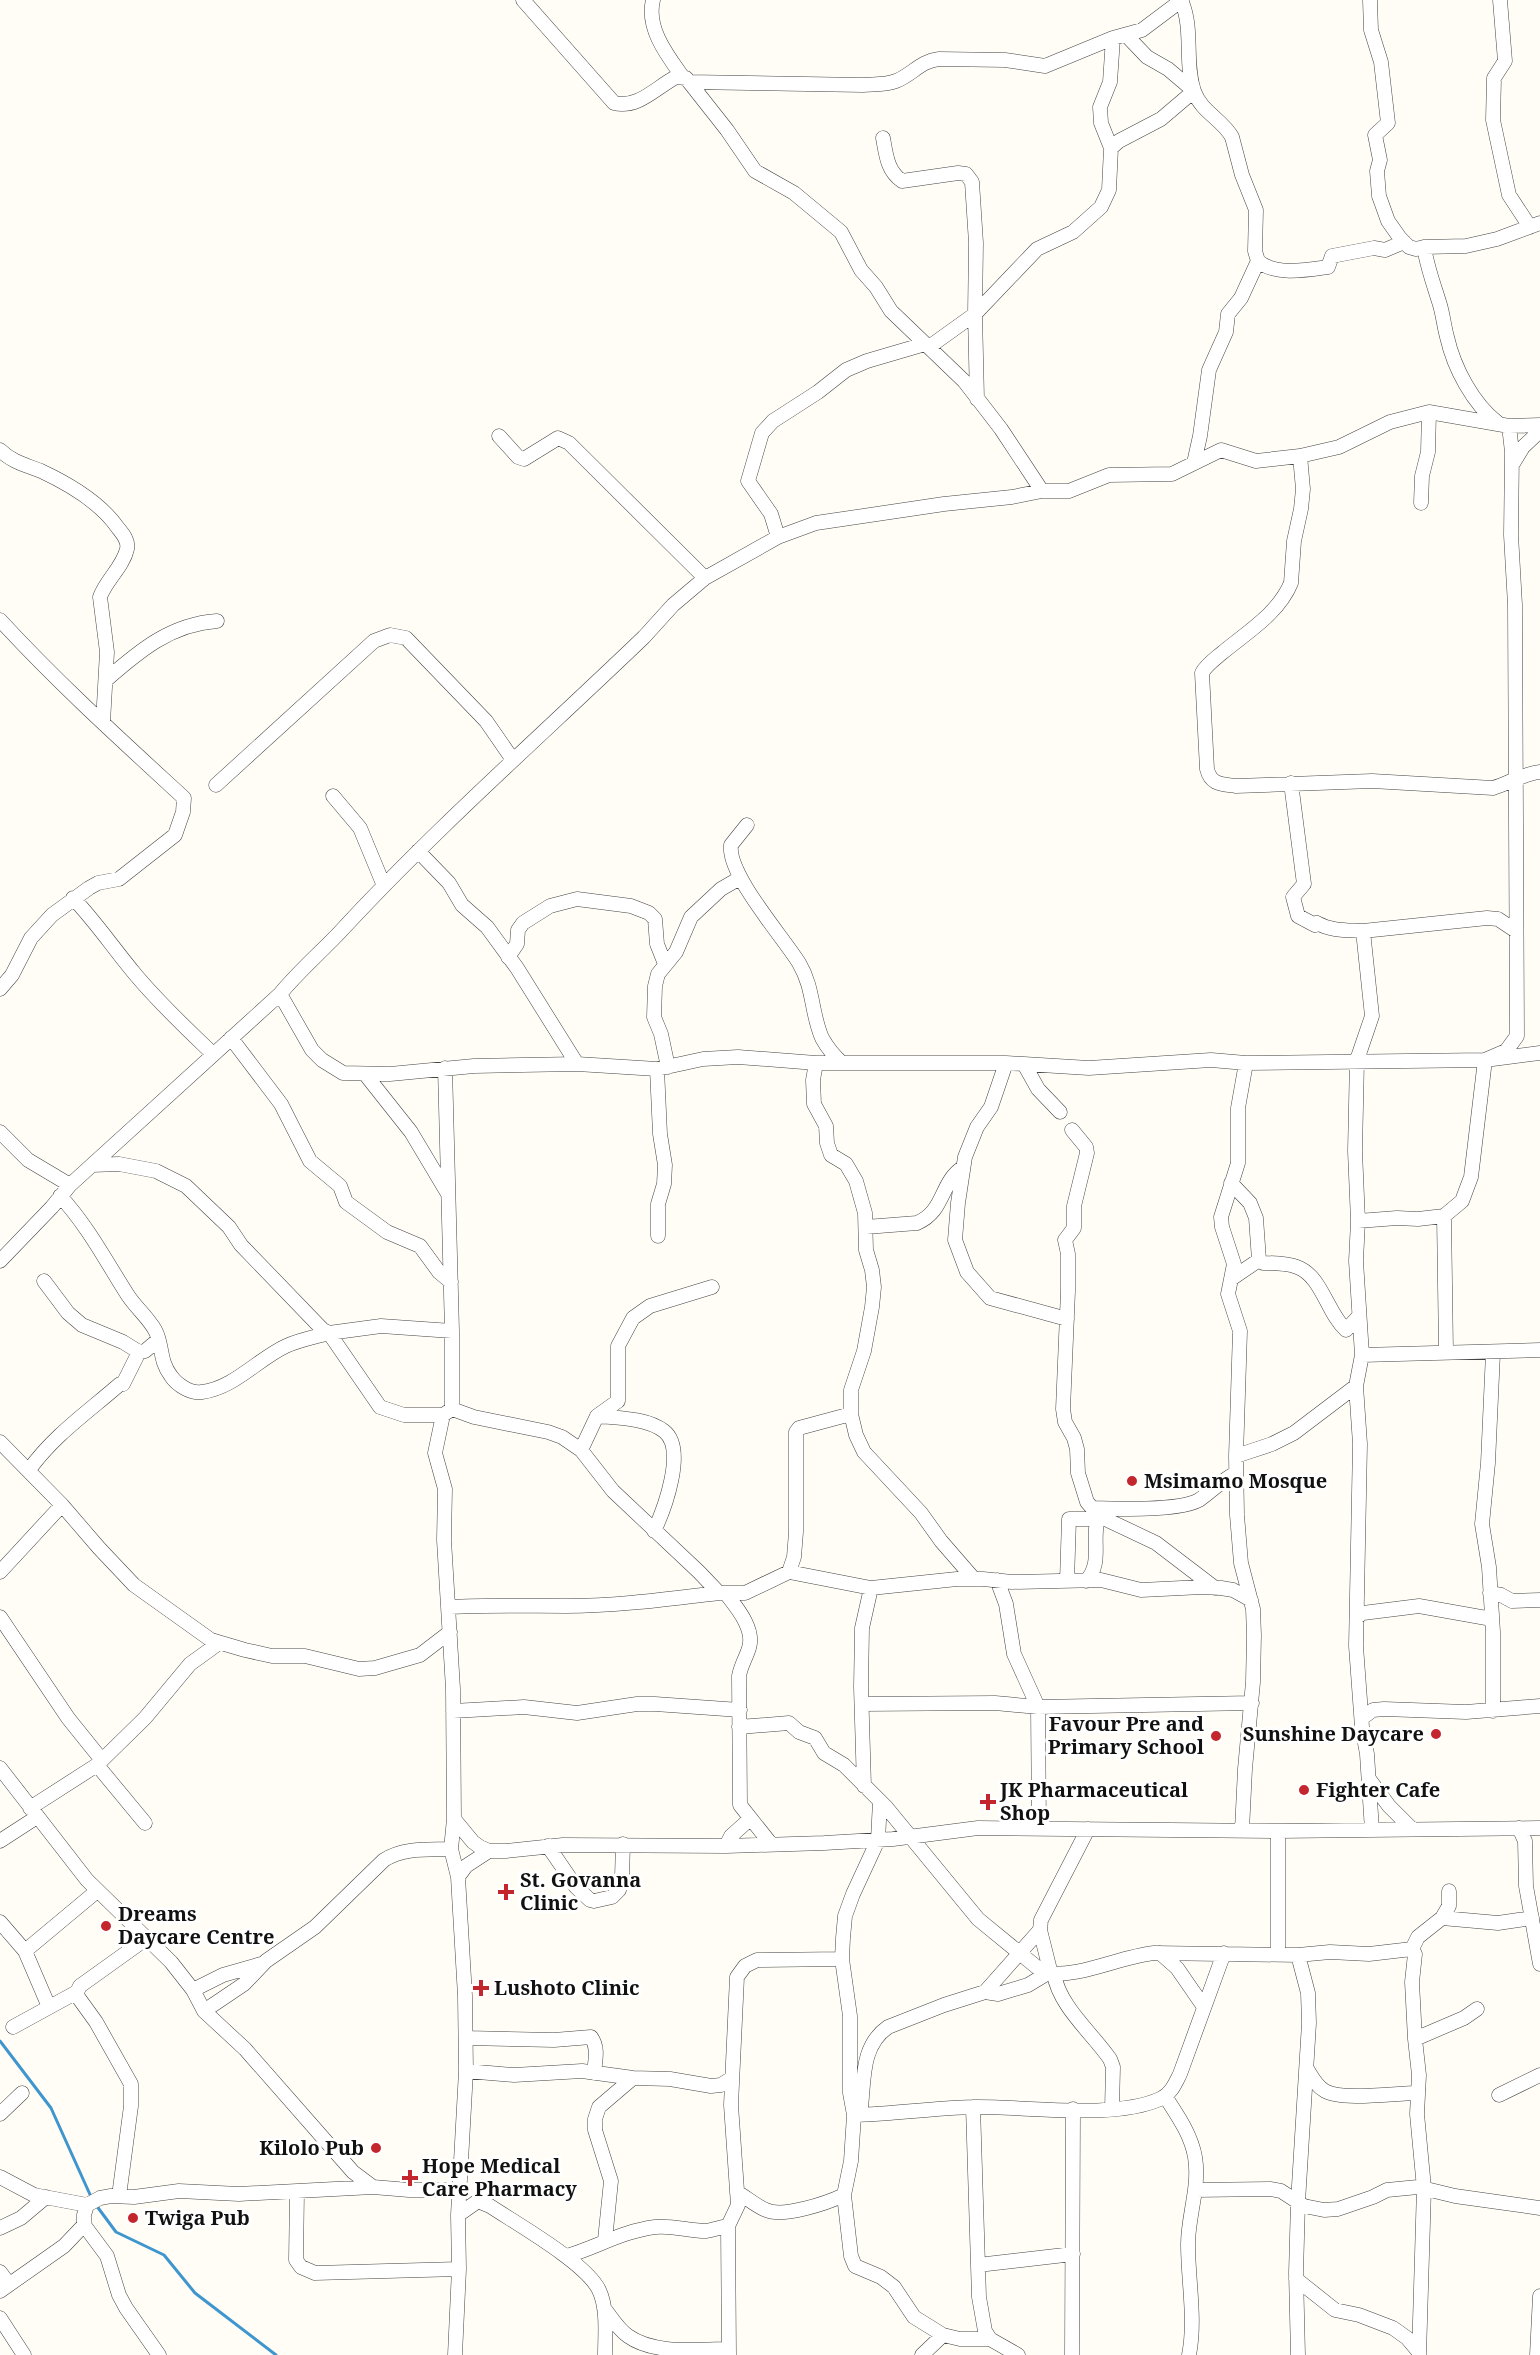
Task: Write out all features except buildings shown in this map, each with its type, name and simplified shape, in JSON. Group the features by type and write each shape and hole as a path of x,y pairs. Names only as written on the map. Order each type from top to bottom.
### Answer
{"street":[{"path":"523,0 614,103 626,106 637,103 675,77 862,85 897,81 914,68 934,60 1005,60 1046,66 1119,36 1142,30 1181,0 1185,14 1189,71 1194,91 1204,110 1233,137 1242,175 1256,210 1255,251 1258,261 1263,266 1276,270 1320,269 1328,267 1332,256 1374,248 1385,250 1404,242"},
{"path":"653,0 652,12 657,36 755,171 794,193 841,232 861,270 876,287 891,311 964,381 1001,429 1042,491"},
{"path":"1370,0 1371,30 1381,62 1388,123 1375,135 1380,160 1377,185 1389,221 1404,242 1416,249 1466,246 1497,239 1535,225 1509,195 1493,120 1494,78 1505,61 1500,0"},
{"path":"1119,36 1168,69 1194,91"},
{"path":"778,537 771,514 748,481 762,433 773,422 846,370 867,361 927,346 975,314 1037,249 1073,232 1101,207 1109,190 1111,148 1101,123 1100,111 1110,82 1119,36"},
{"path":"1111,148 1119,141 1161,119 1194,91"},
{"path":"883,138 888,165 894,176 902,181 958,173 966,174 972,182 976,243 977,399"},
{"path":"1424,247 1427,269 1435,288 1455,362 1480,405 1504,425 1512,467 1517,1036 1506,1051 1485,1060"},
{"path":"1194,463 1209,370 1226,332 1228,314 1241,298 1258,261"},
{"path":"1421,503 1422,476 1428,452 1429,412"},
{"path":"0,1261 70,1185 280,994 296,974 418,851 644,638 673,605 705,578 778,537 816,523 1042,491 1069,491 1109,475 1172,474 1221,450 1256,461 1300,456 1339,447 1390,422 1429,412 1504,425 1540,425"},
{"path":"1512,467 1523,447 1540,431"},
{"path":"499,436 518,458 524,459 558,438 569,443 705,578"},
{"path":"0,450 21,465 53,477 97,504 114,522 127,541 127,551 100,597 107,652 103,722"},
{"path":"1300,456 1303,489 1301,509 1296,525 1291,583 1288,590 1267,616 1204,669 1201,678 1207,769 1211,780 1216,784 1236,786 1372,781 1493,788 1516,777 1540,772"},
{"path":"0,620 32,655 184,798 183,812 175,835 119,879 99,883 73,898 52,915 31,938 12,975 0,989"},
{"path":"106,680 138,651 153,642 171,633 217,621"},
{"path":"216,785 375,641 390,635 406,638 458,690 486,721 513,760"},
{"path":"1291,783 1304,884 1293,897 1298,916 1315,925 1317,923 1327,928 1363,931 1475,919 1498,920 1516,931"},
{"path":"333,796 360,828 384,886"},
{"path":"747,825 734,840 730,852 740,878 806,974 822,1039 842,1064"},
{"path":"418,851 447,880 462,905 482,921 517,968 577,1065"},
{"path":"658,1236 658,1204 664,1184 664,1165 660,1134 661,1034 654,1017 658,974 676,952 691,917 721,890 740,878"},
{"path":"73,898 150,992 213,1054"},
{"path":"508,957 517,944 518,930 523,923 550,906 577,898 631,906 649,913 656,921 657,944 665,964"},
{"path":"1498,920 1516,907"},
{"path":"1363,931 1372,1016 1358,1060 1355,1151 1358,1221 1356,1261 1362,1355 1356,1386 1360,1444 1356,1646 1372,1830"},
{"path":"280,994 303,1038 322,1060 343,1073 390,1074 445,1068 577,1065 662,1068 716,1057 842,1064 1006,1063 1089,1068 1211,1060 1246,1063 1485,1060 1538,1054"},
{"path":"1517,1036 1538,1054"},
{"path":"231,1038 281,1104 305,1154 316,1168 340,1186 346,1202 387,1232 420,1246 439,1272 451,1282"},
{"path":"1358,1221 1444,1216 1462,1201 1471,1177 1485,1060"},
{"path":"816,1063 813,1080 814,1104 826,1126 827,1143 831,1155 846,1164 853,1173 865,1213 866,1250 874,1287 864,1351 851,1390 851,1414 856,1435 864,1452 921,1513 941,1541 974,1579"},
{"path":"1006,1063 991,1107 977,1126 962,1168 955,1240 967,1272 990,1298 1067,1320"},
{"path":"1242,1830 1252,1703 1254,1635 1251,1600 1241,1563 1236,1473 1240,1341 1238,1322 1228,1294 1234,1264 1221,1217 1238,1162 1238,1108 1246,1063"},
{"path":"1024,1064 1038,1089 1060,1112"},
{"path":"445,1068 453,1331 448,1412 435,1453 444,1489 444,1540 450,1607 453,1711 454,1819 451,1849 458,1877 466,2038 458,2215 459,2269 455,2355"},
{"path":"365,1074 411,1132 448,1194"},
{"path":"1072,1130 1086,1147 1087,1153 1074,1206 1074,1228 1065,1240 1068,1254 1063,1409 1065,1422 1077,1449 1078,1473 1083,1492 1097,1514 1156,1543 1215,1588"},
{"path":"1,1134 28,1160 70,1185"},
{"path":"92,1164 119,1164 156,1171 186,1186 229,1227 241,1245 308,1316 329,1333 380,1407 404,1415 448,1412 548,1432 562,1437 581,1450 613,1491 723,1594 743,1617 750,1639 750,1648 741,1664 740,1805 771,1844"},
{"path":"866,1227 923,1221 936,1209 952,1177 962,1168"},
{"path":"1231,1183 1250,1203 1256,1218 1259,1260"},
{"path":"60,1196 73,1210 112,1266 130,1299 157,1333 161,1358 173,1379 193,1392 202,1392 224,1384 285,1346 329,1333 381,1326 453,1331"},
{"path":"1444,1216 1446,1351"},
{"path":"1259,1260 1263,1263 1294,1266 1304,1270 1318,1287 1336,1321 1346,1330 1359,1316"},
{"path":"1231,1279 1259,1260"},
{"path":"44,1281 75,1320 139,1352 145,1351 158,1340"},
{"path":"581,1450 597,1416 618,1401 616,1354 633,1318 650,1306 712,1287"},
{"path":"1362,1355 1540,1350"},
{"path":"29,1470 43,1450 60,1433 120,1384 123,1384 139,1352"},
{"path":"1493,1353 1488,1463 1482,1524 1492,1619 1493,1710"},
{"path":"1236,1456 1272,1444 1294,1433 1356,1386"},
{"path":"789,1572 794,1557 796,1432 799,1428 851,1414"},
{"path":"597,1416 636,1421 658,1427 670,1437 674,1464 670,1486 654,1531"},
{"path":"0,1442 63,1505 134,1586 201,1634 219,1643 272,1656 305,1656 359,1669 375,1668 420,1655 450,1632"},
{"path":"1067,1581 1069,1519 1121,1509 1185,1504 1199,1500 1226,1477 1236,1473"},
{"path":"0,1572 63,1505"},
{"path":"1086,1581 1096,1563 1097,1514"},
{"path":"450,1607 635,1603 723,1594 755,1590 789,1572 870,1588 974,1579 1101,1580 1141,1590 1215,1588 1233,1590 1251,1600"},
{"path":"997,1580 1006,1604 1014,1654 1038,1707 1040,1827"},
{"path":"864,1785 862,1628 870,1588"},
{"path":"743,1617 755,1590"},
{"path":"1490,1593 1501,1594 1512,1600 1540,1600"},
{"path":"1357,1617 1363,1613 1419,1606 1492,1619"},
{"path":"0,1617 68,1718 145,1823"},
{"path":"0,1841 121,1743 190,1664 219,1643"},
{"path":"862,1704 995,1703 1038,1707 1252,1703"},
{"path":"453,1711 524,1707 577,1713 656,1704 740,1710"},
{"path":"1362,1718 1373,1710 1384,1709 1466,1712 1540,1706"},
{"path":"740,1727 789,1723 799,1732 815,1738 821,1750 844,1765 880,1801 978,1919 1042,1972 1051,1974"},
{"path":"2,1774 97,1891 171,1962 194,1990 204,2011 244,2049 353,2172 373,2187"},
{"path":"1369,1779 1389,1806 1412,1829"},
{"path":"857,2115 850,2093 850,2016 842,1959 845,1916 878,1840 880,1801"},
{"path":"454,1819 473,1842 489,1851 548,1846 623,1844 726,1846 878,1840 978,1828 1278,1831 1540,1828"},
{"path":"726,1846 731,1836 750,1819"},
{"path":"1519,1828 1525,1841 1525,1877 1540,1964"},
{"path":"1088,1829 1044,1912 1040,1930 1051,1974 1057,1988 1110,2059 1113,2067 1112,2109"},
{"path":"1278,1831 1278,1954"},
{"path":"548,1846 576,1887 584,1896 594,1901 612,1897 619,1890 622,1877 623,1844"},
{"path":"194,1990 224,1975 254,1967 266,1961 315,1927 393,1854 403,1851 451,1849"},
{"path":"458,1877 466,1866 489,1851"},
{"path":"25,1952 97,1891"},
{"path":"1412,1949 1418,1937 1442,1918 1449,1906 1449,1891"},
{"path":"1442,1918 1498,1923 1532,1918"},
{"path":"0,1922 25,1952 49,2007"},
{"path":"985,1992 1040,1930"},
{"path":"13,2027 77,1992 80,1986 147,1938"},
{"path":"990,2339 960,2340 943,2335 914,2317 894,2287 881,2277 855,2266 851,2256 844,2195 864,2066 868,2051 880,2032 944,2005 985,1992 998,1994 1028,1985 1051,1974 1079,1970 1134,1955 1224,1953 1298,1955 1330,1952 1369,1954 1412,1949"},
{"path":"1412,1949 1415,1954 1412,1982 1414,2039 1419,2074 1417,2114 1424,2188 1418,2353"},
{"path":"1160,1953 1177,1968 1204,2007"},
{"path":"857,2115 973,2107 1112,2109 1165,2096 1171,2092 1180,2074 1224,1953"},
{"path":"1298,1955 1308,1993 1307,2069 1300,2137 1298,2202 1296,2279 1298,2355"},
{"path":"604,2308 628,2337 652,2347 728,2352 728,2226 738,2205 735,2182 732,2078 737,1977 745,1966 757,1960 773,1958 842,1959"},
{"path":"204,2011 244,1984 266,1961"},
{"path":"77,1992 130,2084 131,2106 119,2196"},
{"path":"1414,2039 1464,2018 1477,2009"},
{"path":"466,2038 554,2040 591,2037 596,2053 594,2073"},
{"path":"1307,2069 1318,2086 1332,2094 1418,2093"},
{"path":"466,2071 514,2075 568,2070 633,2078 670,2079 711,2086 721,2085 732,2078"},
{"path":"1499,2096 1540,2075"},
{"path":"605,2240 611,2181 595,2130 595,2119 603,2102 633,2078"},
{"path":"0,2114 22,2093"},
{"path":"1165,2096 1186,2128 1196,2158 1195,2190 1188,2245 1191,2322 1189,2355"},
{"path":"973,2107 978,2265 985,2331 990,2339 1018,2355"},
{"path":"1071,2355 1073,2109"},
{"path":"0,2177 34,2195 87,2205 100,2198 134,2197 179,2191 239,2194 373,2187 460,2190"},
{"path":"1195,2190 1270,2189 1281,2191 1313,2208 1338,2209 1387,2190 1424,2188 1455,2196 1540,2208"},
{"path":"297,2192 296,2260 307,2271 315,2273 459,2269"},
{"path":"737,2192 766,2211 777,2212 789,2212 844,2195"},
{"path":"0,2228 21,2218 46,2197"},
{"path":"458,2215 478,2201 490,2206 567,2256 590,2276 600,2291 604,2308 605,2355"},
{"path":"87,2205 84,2225 107,2256 119,2295 126,2308 159,2355"},
{"path":"0,2272 4,2288 64,2246 84,2225"},
{"path":"567,2256 588,2250 605,2240 651,2227 669,2225 707,2231 728,2226"},
{"path":"978,2265 1073,2254"},
{"path":"1296,2279 1335,2310 1359,2315 1393,2328 1407,2338 1418,2353"},
{"path":"1537,2355 1540,2296"},
{"path":"0,2318 24,2355"},
{"path":"922,2355 943,2335"}],"waterway":[{"path":"0,2041 51,2108 92,2199"},
{"path":"96,2205 116,2232 164,2255 195,2293 276,2355"}],"place":[{"name":"Msimamo Mosque","path":"1132,1481"},
{"name":"Sunshine Daycare","path":"1436,1734"},
{"name":"Favour Pre and Primary School","path":"1216,1736"},
{"name":"Fighter Cafe","path":"1304,1790"},
{"name":"JK Pharmaceutical Shop","path":"988,1802"},
{"name":"St. Govanna Clinic","path":"506,1892"},
{"name":"Dreams Daycare Centre","path":"106,1926"},
{"name":"Lushoto Clinic","path":"481,1988"},
{"name":"Kilolo Pub","path":"376,2148"},
{"name":"Hope Medical Care Pharmacy","path":"410,2178"},
{"name":"Twiga Pub","path":"133,2218"}]}
